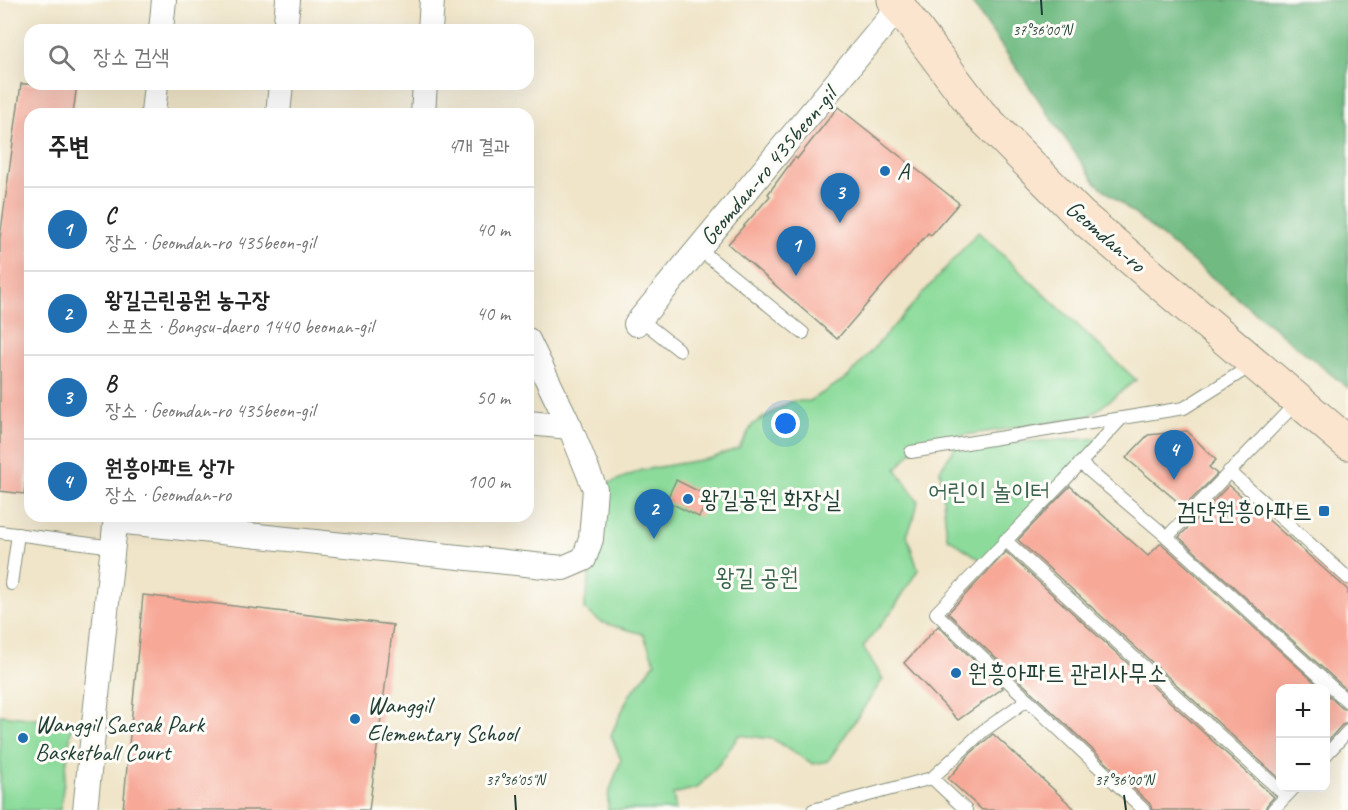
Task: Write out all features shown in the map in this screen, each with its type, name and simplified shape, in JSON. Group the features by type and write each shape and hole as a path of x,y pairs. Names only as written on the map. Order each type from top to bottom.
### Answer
{"main road":[{"name":"Geomdan-ro","path":"897,4 979,113 1072,208 1348,443"}],"street":[{"path":"162,24 164,0"},
{"path":"286,24 288,0"},
{"path":"430,24 432,0"},
{"name":"Geomdan-ro 435beon-gil","path":"638,321 897,4"},
{"path":"154,108 155,90"},
{"path":"279,108 280,90"},
{"path":"423,108 425,90"},
{"path":"190,522 245,525 563,568 584,559 591,539 595,489 570,427 534,352"},
{"path":"534,424 570,427"},
{"path":"85,810 116,522"}],"lane":[{"path":"699,249 803,333"},
{"path":"638,321 679,350"},
{"path":"911,453 1184,408 1254,363"},
{"path":"1167,537 1298,401"},
{"path":"1122,418 936,613 1144,810"},
{"path":"1080,463 1167,537 1348,702"},
{"path":"1229,471 1348,578"},
{"path":"0,532 113,547"},
{"path":"11,585 18,534"},
{"path":"1005,540 1276,780"},
{"path":"813,810 932,778 983,731 1027,700"},
{"path":"1330,751 1348,731"},
{"path":"932,778 966,810"},
{"path":"1273,810 1290,792"}],"green space":[{"path":"970,0 1348,0 1348,388 1095,182"},
{"name":"왕길 공원","path":"978,232 1136,380 1088,417 958,436 924,438 896,469 918,501 907,535 918,570 894,608 863,647 883,679 828,761 813,764 773,739 739,735 720,763 697,788 673,794 676,810 608,810 608,796 621,760 611,735 629,696 655,663 643,634 601,622 584,609 590,574 595,489 642,470 712,458 739,448 753,424 792,401 810,401 848,377"},
{"name":"어린이 놀이터","path":"1103,438 984,562 947,537 940,470 957,445"},
{"path":"0,715 72,723 60,810 0,810"}],"building":[{"path":"21,84 24,84 24,90 76,90 74,108 24,108 24,494 0,491 0,238"},
{"path":"838,107 959,203 931,235 928,233 837,339 728,244 770,196 768,194 795,157 797,159"},
{"path":"1187,431 1216,460 1209,467 1217,474 1184,507 1126,458 1148,435"},
{"name":"왕길공원 화장실","path":"676,480 710,497 699,517 666,501"},
{"path":"1229,485 1348,590 1348,691 1179,537"},
{"path":"1070,486 1148,556 1161,543 1317,684 1276,684 1276,775 1018,540"},
{"path":"1006,552 1274,797 1265,810 1152,810 1150,804 948,613"},
{"path":"143,595 393,625 369,810 123,810"},
{"name":"원흥아파트 관리사무소","path":"938,626 1003,688 958,720 904,663"},
{"path":"1330,697 1342,708 1348,710 1348,723 1342,725 1330,738"},
{"path":"993,734 1076,810 982,810 948,779 971,753"}],"place":[{"name":"A","path":"885,171"},
{"name":"B","path":"840,223"},
{"name":"C","path":"796,276"},
{"name":"원흥아파트 상가","path":"1174,480"},
{"name":"왕길공원 화장실","path":"688,499"},
{"name":"검단원흥아파트","path":"1324,511"},
{"name":"왕길근린공원 농구장","path":"654,539"},
{"name":"원흥아파트 관리사무소","path":"956,673"},
{"name":"Wanggil Elementary School","path":"355,719"},
{"name":"Wanggil Saesak Park Basketball Court","path":"23,738"}]}
